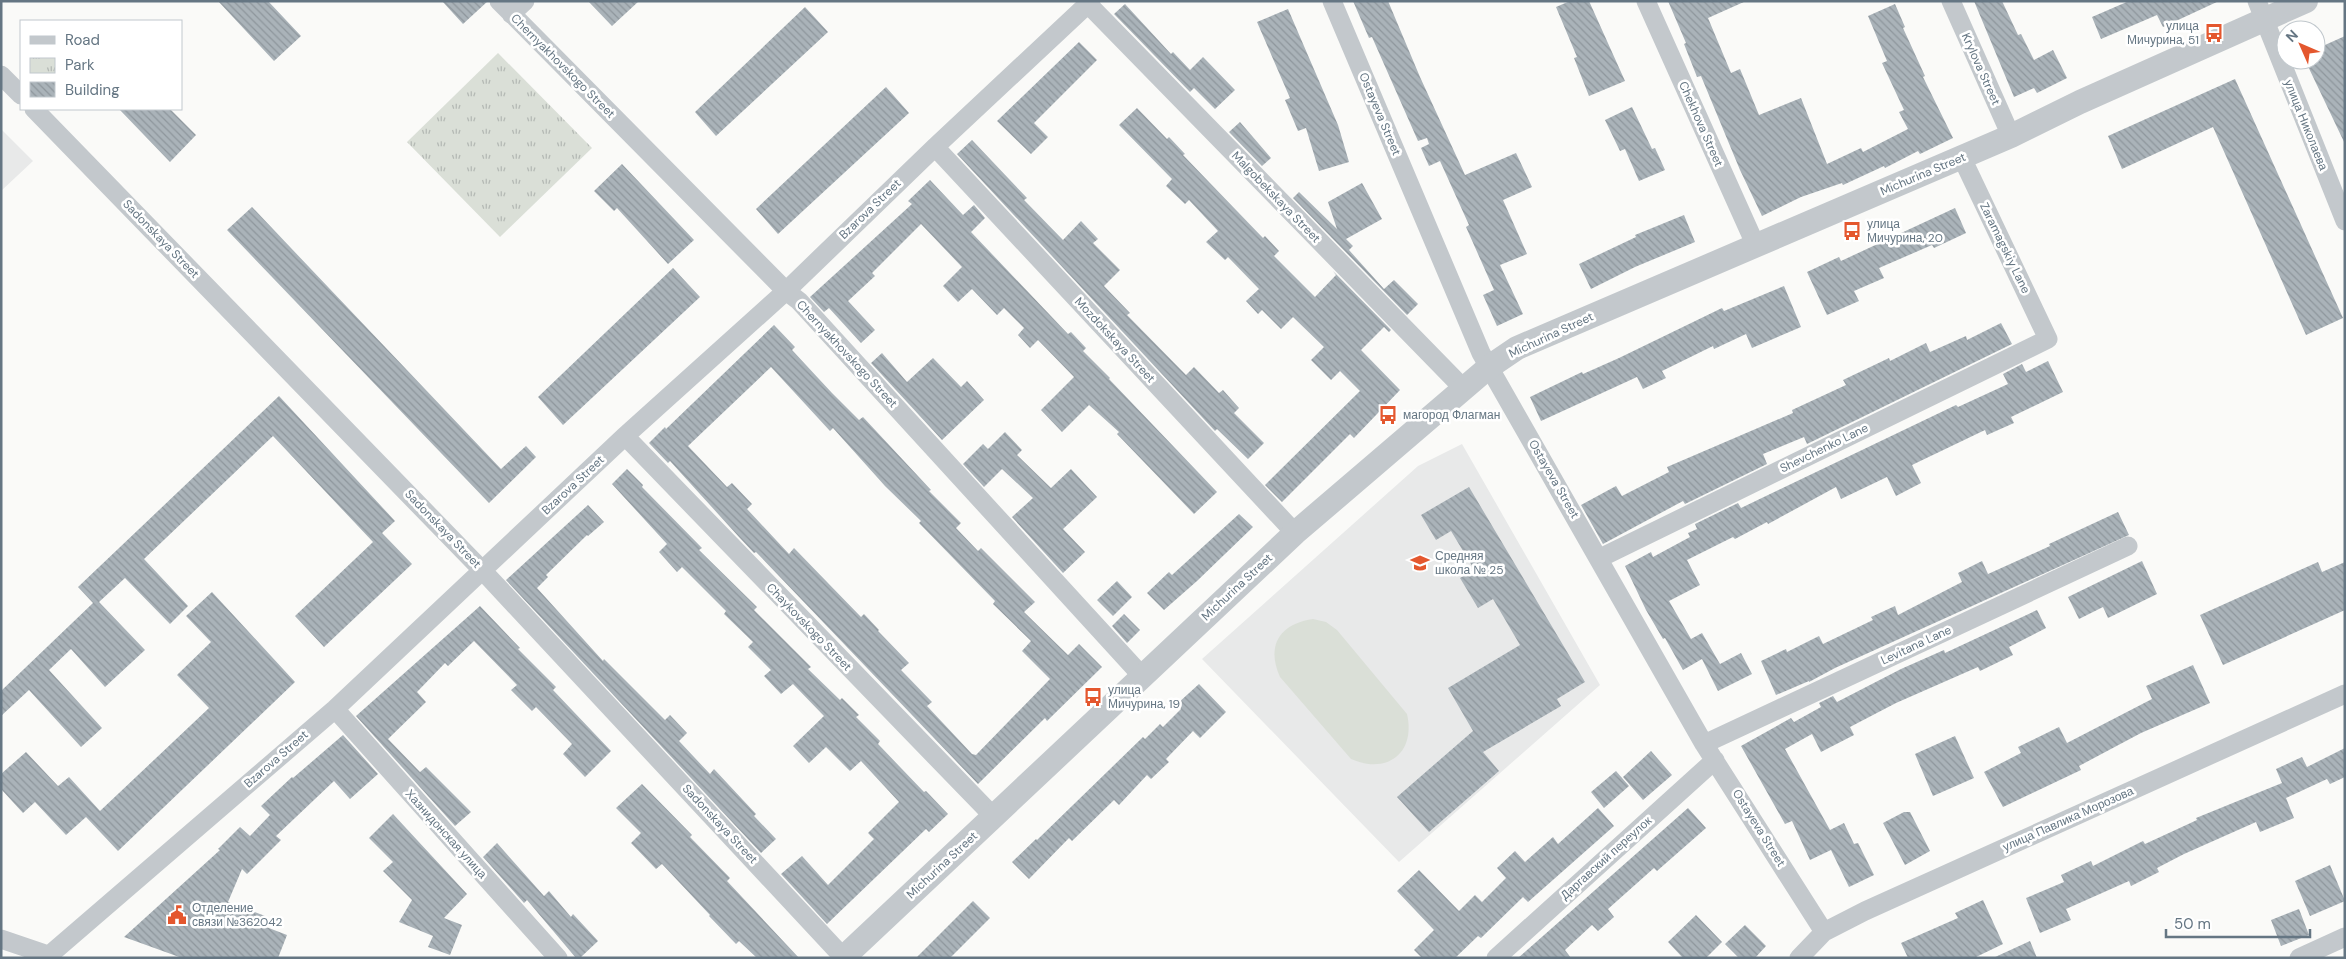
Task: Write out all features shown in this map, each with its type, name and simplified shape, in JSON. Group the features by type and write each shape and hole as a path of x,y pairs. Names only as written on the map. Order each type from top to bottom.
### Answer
{"street":[{"name":"Ostayeva Street","path":"1332,1 1477,343 1704,744 1824,932"},
{"name":"Chekhova Street","path":"1646,1 1756,246"},
{"name":"Krylova Street","path":"1951,1 2011,136"},
{"name":"Michurina Street","path":"843,957 1295,533 1490,367 1517,348 2011,136 2261,10 2306,1"},
{"name":"Bzarova Street","path":"47,956 335,709 625,436 786,292 935,147 1089,3"},
{"name":"Malgobekskaya Street","path":"1089,3 1464,389"},
{"name":"Chernyakhovskogo Street","path":"512,5 786,292 799,301 1142,676"},
{"name":"улица Николаева","path":"2261,10 2345,222"},
{"path":"1,75 20,94"},
{"name":"Sadonskaya Street","path":"35,110 482,570 843,957"},
{"name":"Mozdokskaya Street","path":"935,147 1295,533"},
{"name":"Zaramagskiy Lane","path":"1962,158 2048,339"},
{"name":"Shevchenko Lane","path":"1600,558 2048,339"},
{"name":"Chaykovskogo Street","path":"625,436 994,817"},
{"name":"Levitana Lane","path":"1704,744 2128,546"},
{"name":"улица Павлика Морозова","path":"1800,958 1824,932 2345,694"},
{"name":"Хазнидонская улица","path":"335,709 558,958"},
{"name":"Даргавский переулок","path":"1496,958 1715,760"},
{"path":"2300,958 2345,938"},
{"path":"1,939 47,956"}],"shaded area":[{"path":"1,129 33,161 1,191"},
{"name":"Средняя школа № 25","path":"1462,444 1600,685 1399,862 1202,659 1418,466"}],"green space":[{"path":"498,53 592,148 500,237 407,142"},
{"path":"1313,619 1326,622 1337,630 1407,714 1409,728 1407,740 1403,750 1396,757 1387,762 1376,764 1351,759 1280,677 1274,656 1278,638 1292,626"}],"building":[{"path":"218,1 268,1 301,36 274,61"},
{"path":"442,1 488,1 463,24"},
{"path":"588,1 639,1 612,26"},
{"path":"1353,1 1388,1 1465,175 1516,153 1532,187 1503,200 1527,254 1500,265 1523,314 1497,326 1483,295 1494,290 1466,227 1469,225 1440,161 1429,166 1421,148 1429,144 1427,138 1418,141 1372,37 1369,38"},
{"path":"1570,1 1589,1 1625,81 1589,96 1574,58 1577,57 1556,7"},
{"path":"1668,1 1746,1 1708,18 1731,73 1740,69 1759,115 1801,98 1827,164 1861,148 1863,152 1908,129 1899,112 1904,110 1882,63 1887,61 1868,16 1895,4 1905,27 1903,28 1925,76 1923,77 1953,138 1920,154 1918,151 1885,168 1884,166 1843,185 1842,183 1801,197 1762,216 1740,170 1701,76 1697,77 1684,44 1686,43"},
{"path":"1974,1 2002,1 2018,35 2021,34 2034,60 2053,50 2067,78 2037,93 2034,88 2014,97"},
{"path":"2129,1 2219,1 2163,27 2157,15 2101,39 2092,17"},
{"path":"1125,4 1171,54 1173,52 1190,70 1203,57 1235,90 1215,109 1194,88 1190,92 1114,14"},
{"path":"805,7 828,32 716,136 695,112"},
{"path":"1288,9 1338,125 1349,162 1319,171 1306,128 1298,131 1285,100 1290,98 1257,22"},
{"path":"2345,36 2345,144 2310,70 2326,70 2326,45"},
{"path":"1079,42 1097,60 1034,123 1048,137 1031,154 997,121"},
{"path":"2235,79 2343,318 2306,335 2213,127 2122,169 2108,136"},
{"path":"886,87 909,113 778,234 756,209"},
{"path":"1632,107 1652,149 1655,148 1665,170 1639,181 1625,149 1620,151 1605,120"},
{"path":"1137,108 1167,139 1169,137 1185,154 1183,155 1263,238 1265,236 1279,251 1274,256 1315,297 1336,275 1333,271 1391,330 1389,332 1384,327 1361,350 1400,390 1354,438 1350,434 1282,502 1265,485 1360,391 1340,371 1331,380 1311,360 1324,347 1293,317 1281,329 1262,310 1258,314 1246,301 1259,289 1228,257 1225,260 1206,242 1218,231 1189,200 1185,204 1166,186 1172,179 1119,125"},
{"path":"120,110 171,110 196,135 170,162"},
{"path":"1240,122 1271,158 1262,166 1229,132"},
{"path":"972,140 1027,198 1024,200 1063,240 1081,221 1098,239 1093,243 1120,270 1104,286 1130,313 1127,315 1186,375 1194,367 1219,393 1223,390 1239,408 1234,413 1264,443 1248,459 1217,429 1215,431 957,154"},
{"path":"622,164 694,240 668,264 617,208 614,211 594,191"},
{"path":"930,180 963,215 974,205 985,218 971,232 1068,334 1071,332 1086,348 1083,351 1217,492 1194,514 1117,434 1119,432 1089,405 1062,432 1041,410 1074,377 1038,340 1030,348 1018,335 1024,328 1004,308 997,315 972,289 958,302 943,286 962,267 921,224 872,273 875,276 848,301 875,330 861,343 829,308 824,312 810,297 912,204 908,201"},
{"path":"1362,183 1382,219 1346,239 1353,246 1349,250 1384,289 1394,280 1418,304 1407,315 1293,198 1299,192 1337,229 1328,202"},
{"path":"252,207 501,469 526,446 536,457 489,503 227,230"},
{"path":"1955,208 1966,233 1934,248 1932,245 1879,268 1884,278 1854,291 1859,301 1827,315 1807,272 1839,257 1841,261"},
{"path":"1684,215 1695,242 1635,267 1591,289 1579,264 1636,237 1635,235"},
{"path":"673,268 700,297 563,425 538,397"},
{"path":"1784,286 1801,327 1752,348 1746,334 1714,349 1713,346 1662,371 1666,378 1643,389 1637,377 1541,421 1530,397 1582,372 1583,374 1619,358 1722,308 1724,311"},
{"path":"2001,323 2012,344 1807,444 1804,437 1763,454 1767,464 1685,504 1683,501 1603,544 1581,505 1616,486 1622,496 1669,472 1667,467 1793,413 1792,410 1846,385 1843,380 1889,358 1890,361 1926,343 1930,352 1966,336 1967,340"},
{"path":"774,325 795,347 792,350 832,393 859,420 863,417 931,490 929,491 961,523 956,528 978,551 981,548 1035,602 1024,612 1068,655 1079,644 1102,667 1047,721 1045,718 978,784 756,552 754,553 670,461 668,463 649,443 665,427 666,429","holes":["771,367 830,431 833,428 885,486 921,521 919,523 995,601 993,604 1031,641 1022,651 1050,679 976,755 972,754 927,706 932,702 901,670 909,663 879,630 864,614 861,617 794,548 789,554 747,509 752,504 732,483 727,487 688,446"]},
{"path":"882,353 907,382 933,358 961,387 967,381 984,400 942,440 871,363"},
{"path":"2048,361 2063,392 2011,417 2014,423 1987,435 1985,430 1912,465 1921,483 1896,496 1887,477 1841,499 1836,487 1768,524 1767,522 1735,539 1733,537 1687,560 1700,585 1669,601 1691,639 1702,633 1720,664 1741,653 1752,674 1718,691 1702,659 1683,670 1646,610 1625,566 1651,552 1653,557 1690,537 1688,533 1697,529 1695,524 1738,503 1741,508 1956,405 1958,407 2008,384 2003,374 2022,364 2026,372"},
{"path":"279,396 395,521 382,533 412,564 324,647 295,616 373,542 273,436 144,559 188,606 170,624 125,578 99,602 145,650 105,687 71,649 49,670 102,728 81,747 29,690 1,716 1,691 93,603 78,587"},
{"path":"1005,432 1022,450 1017,455 1051,488 1071,469 1097,497 1063,529 1085,552 1063,573 1012,517 1033,498 1002,469 984,487 963,464 983,444 988,449"},
{"path":"627,469 643,485 642,487 702,548 699,550 757,607 754,610 811,667 808,669 840,700 842,698 859,715 856,717 880,741 878,744 948,814 929,832 926,829 827,924 781,874 802,856 828,885 874,839 868,833 899,802 861,761 850,771 826,747 809,763 793,746 824,716 793,684 781,694 764,676 771,670 748,647 753,642 724,614 726,611 682,567 677,572 659,552 667,544 612,484"},
{"path":"1469,487 1585,682 1557,699 1561,706 1483,752 1499,771 1429,832 1397,797 1473,731 1448,688 1520,645 1493,599 1478,608 1460,578 1474,569 1451,531 1436,540 1421,515"},
{"path":"588,505 604,522 587,535 546,575 548,577 537,588 603,661 604,659 665,720 670,715 687,733 679,741 710,774 714,769 756,814 754,816 776,839 761,853 506,580"},
{"path":"2118,512 2129,535 1835,668 1809,682 1776,695 1761,661 1786,649 1787,652 1819,636 1823,644 1873,620 1871,617 1895,606 1898,615 1962,582 1958,573 1982,561 1988,574"},
{"path":"1239,514 1253,527 1164,610 1147,593 1169,572 1172,575"},
{"path":"2142,561 2157,594 2108,618 2103,607 2079,619 2068,597"},
{"path":"2318,562 2322,572 2345,562 2345,610 2223,665 2200,615"},
{"path":"1117,581 1132,597 1113,616 1097,600"},
{"path":"212,592 295,682 118,851 86,817 66,835 35,802 23,813 1,789 1,774 26,752 58,786 69,777 100,811 209,708 177,675 211,642 186,616"},
{"path":"480,606 520,648 518,649 556,687 553,690 611,751 585,777 563,754 572,744 536,707 532,711 511,690 517,685 474,641 448,666 445,663 417,692 426,702 388,739 420,772 426,767 471,812 455,826 356,716"},
{"path":"2037,610 2046,628 2009,647 2013,655 1980,671 1978,667 1896,703 1850,727 1854,735 1821,752 1812,734 1785,749 1830,830 1844,823 1854,844 1858,843 1874,875 1849,887 1831,850 1810,860 1792,821 1785,824 1741,746 1791,718 1794,722 1821,707 1819,703 1833,696 1837,702 1901,669 1944,650 1945,653"},
{"path":"1124,614 1140,630 1127,643 1112,626"},
{"path":"2193,665 2210,703 2141,733 2079,766 2081,770 2003,807 1984,772 2021,753 2018,747 2059,727 2067,743 2152,699 2146,686"},
{"path":"1199,684 1226,712 1200,738 1193,731 1166,759 1169,762 1151,779 1147,775 1119,805 1114,800 1072,841 1069,838 1029,879 1012,862 1143,737 1145,739 1160,724 1163,727 1181,709 1177,704"},
{"path":"343,735 378,774 350,799 334,781 276,836 281,840 247,874 242,869 228,902 265,916 261,925 287,935 278,958 182,958 124,937 220,850 218,849 240,827 250,836 270,815 261,806 292,777"},
{"path":"1955,736 1974,778 1933,796 1915,754"},
{"path":"2345,748 2345,777 2330,784 2327,779 2286,798 2294,818 2260,832 2256,822 2184,854 2157,868 2159,872 2131,886 2129,881 2066,909 2071,920 2040,933 2026,898 2064,882 2061,875 2091,861 2093,866 2143,841 2145,844 2197,820 2196,818 2282,783 2276,769 2302,757 2307,767"},
{"path":"1651,751 1672,775 1643,800 1623,777"},
{"path":"1616,771 1629,786 1604,808 1591,792"},
{"path":"642,784 692,835 690,837 730,878 727,881 799,958 757,958 739,941 736,944 662,864 656,869 631,843 641,833 616,808"},
{"path":"1598,808 1614,826 1528,902 1523,897 1481,938 1478,936 1455,958 1422,958 1414,950 1434,930 1397,891 1419,870 1459,911 1475,895 1482,902 1506,878 1497,868 1515,851 1525,862 1553,837 1558,844"},
{"path":"1688,808 1706,828 1657,871 1654,868 1608,909 1614,917 1598,931 1592,925 1565,950 1571,958 1518,958"},
{"path":"1904,812 1910,812 1930,851 1905,865 1883,823"},
{"path":"393,814 467,894 444,918 462,925 450,955 428,947 433,936 399,922 412,900 383,871 393,862 369,838"},
{"path":"497,843 544,896 549,891 571,917 573,914 598,941 580,958 576,958 527,900 524,903 483,857"},
{"path":"2330,865 2345,901 2310,916 2295,881"},
{"path":"1983,900 2003,944 1974,958 1908,958 1901,943 1958,918 1955,913"},
{"path":"973,901 990,918 950,958 916,958"},
{"path":"2299,909 2309,935 2281,946 2271,920"},
{"path":"1696,915 1722,942 1706,958 1683,958 1668,942"},
{"path":"1745,925 1766,946 1755,958 1739,958 1725,944"},
{"path":"2030,941 2037,958 1993,958"}],"place":[{"name":"улица Мичурина, 51","path":"2214,33"},
{"name":"улица Мичурина, 20","path":"1852,231"},
{"name":"магород Флагман","path":"1388,415"},
{"name":"Средняя школа № 25","path":"1420,563"},
{"name":"улица Мичурина, 19","path":"1093,697"},
{"name":"Отделение связи №362042","path":"177,915"}]}
